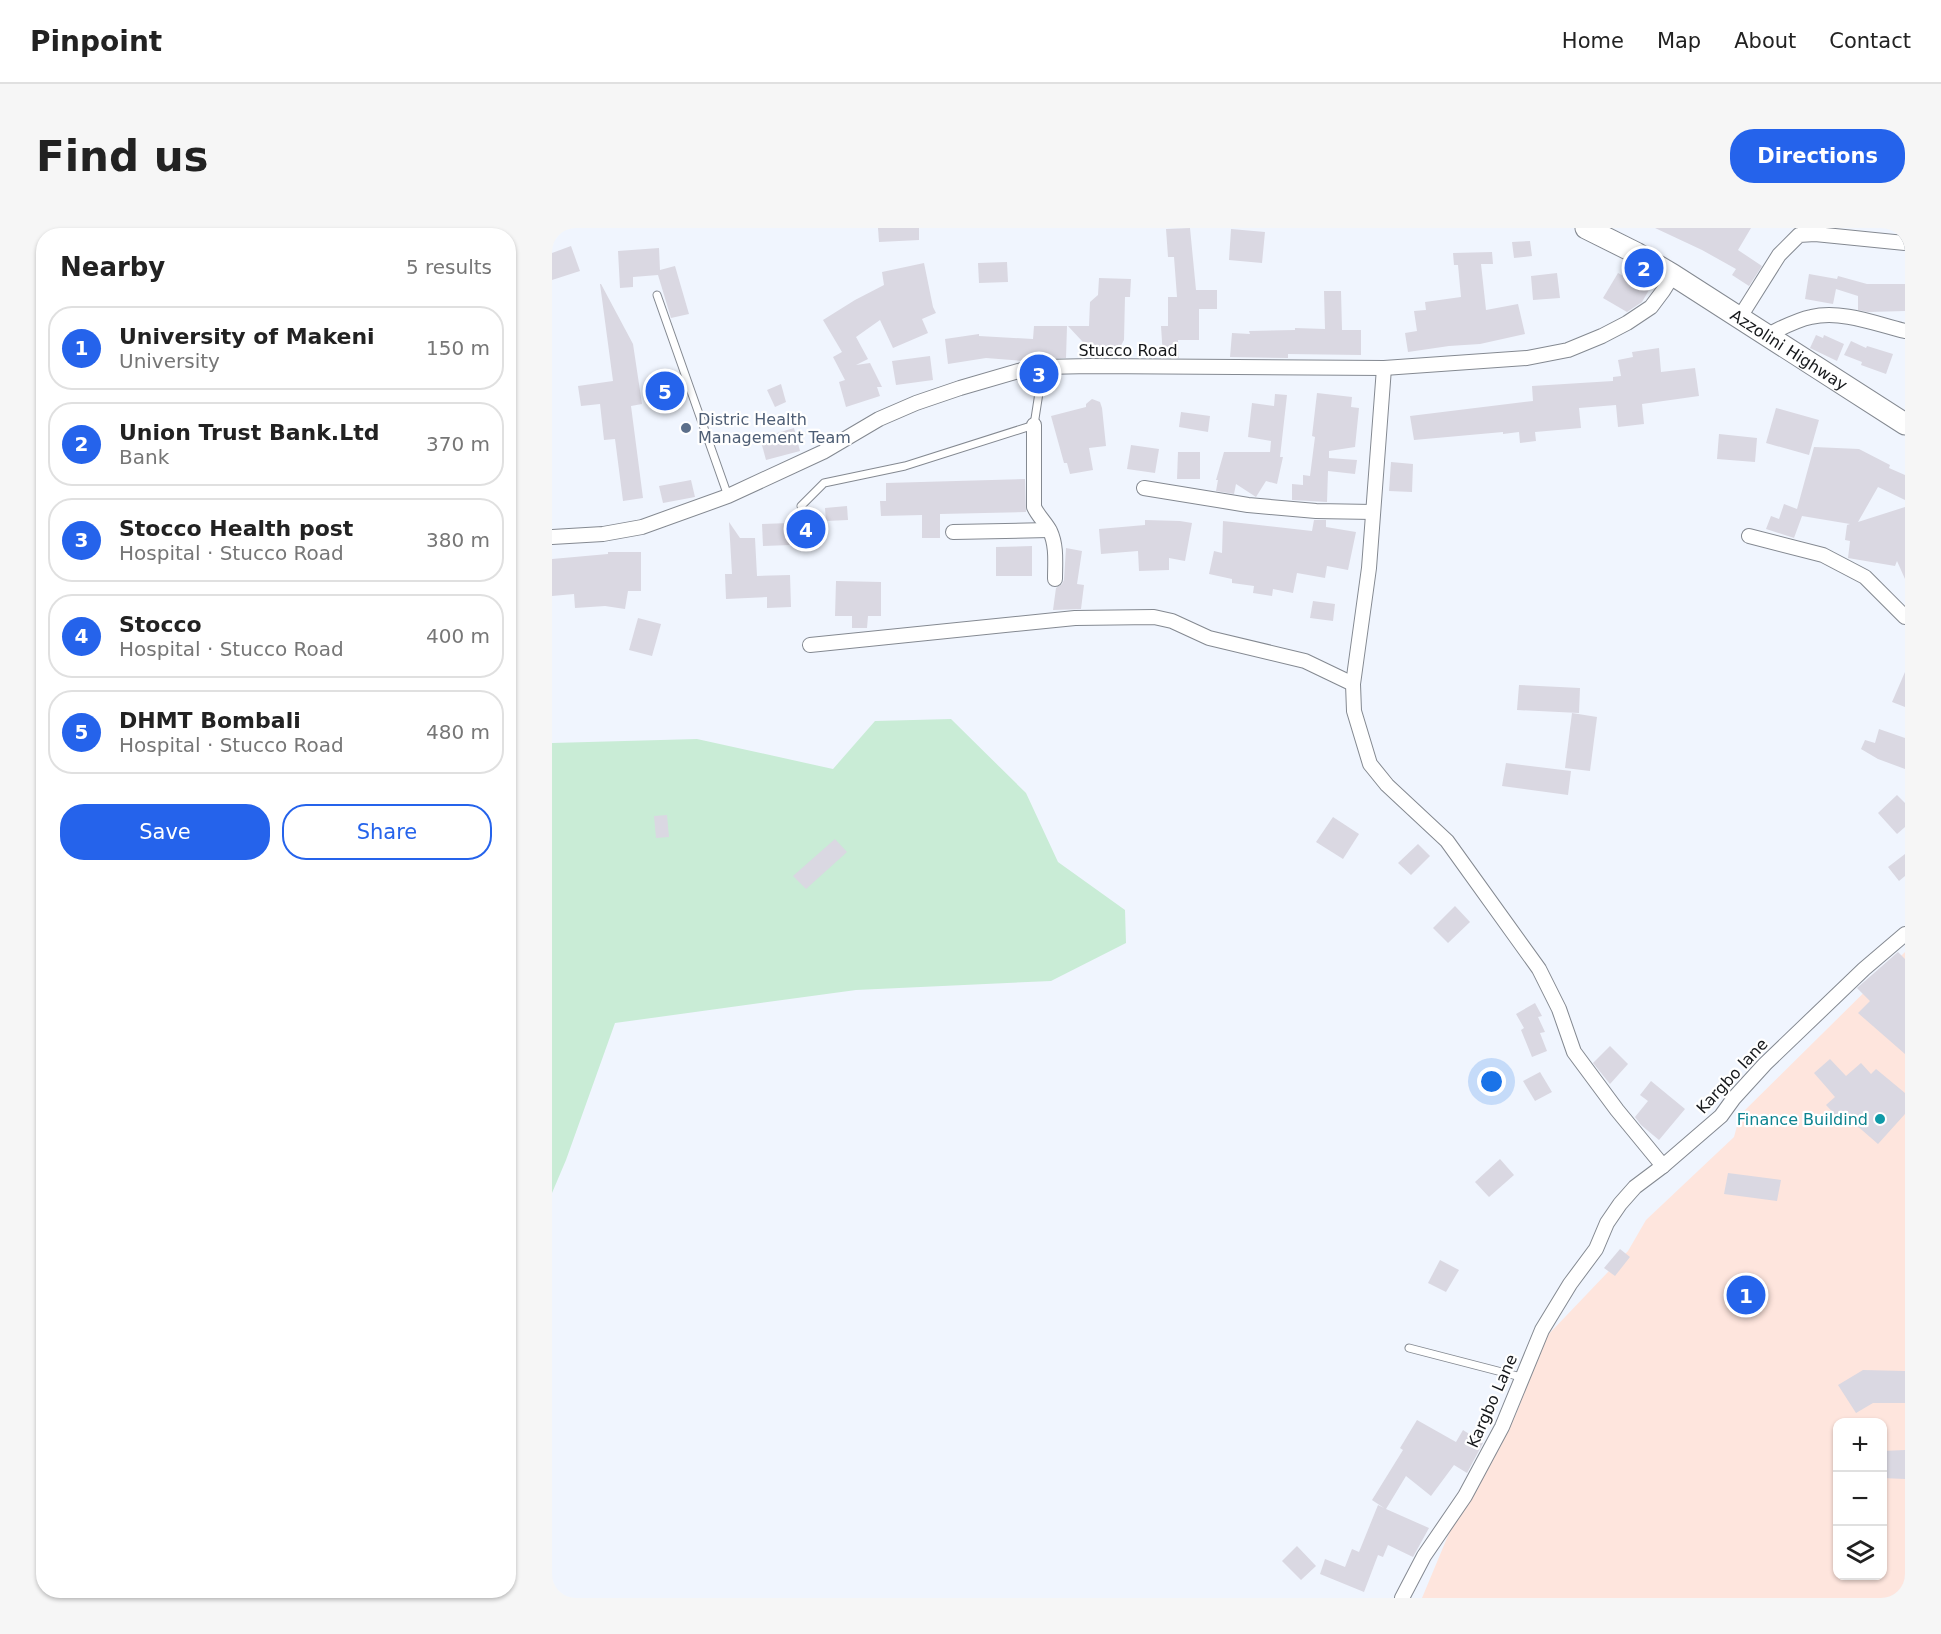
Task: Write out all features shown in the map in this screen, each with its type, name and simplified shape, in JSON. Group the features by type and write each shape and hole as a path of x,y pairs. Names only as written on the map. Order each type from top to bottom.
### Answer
{"main road":[{"name":"Azzolini Highway","path":"1586,228 1673,275 1905,424"}],"street":[{"path":"1740,317 1779,255 1799,235 1826,235 1905,243"},
{"name":"Stucco Road","path":"552,537 603,534 642,527 728,496 823,452 879,419 915,403 1022,370 1044,367 1384,368 1527,358 1568,350 1627,323 1651,307 1673,275"},
{"path":"1767,335 1795,321 1814,316 1837,315 1905,331"},
{"path":"1384,368 1369,568 1353,684 1354,711 1370,765 1387,785 1448,841 1539,969 1559,1009 1574,1052 1663,1166"},
{"path":"1034,425 1034,507 1049,530 1055,545 1054,579"},
{"path":"1144,488 1248,505 1316,511 1373,512"},
{"path":"953,532 1049,530"},
{"path":"1749,536 1823,555 1865,577 1905,617"},
{"path":"810,645 1075,618 1154,617 1173,621 1209,638 1305,661 1353,684"},
{"name":"Kargbo lane","path":"1596,1249 1607,1223 1635,1187 1721,1116 1765,1064 1864,969 1905,934"},
{"name":"Kargbo Lane","path":"1402,1598 1424,1556 1465,1496 1502,1426 1542,1330 1570,1284 1596,1249"}],"lane":[{"path":"657,296 728,496"},
{"path":"801,506 824,483 905,466 1034,425 1044,367"},
{"path":"1409,1348 1521,1377"}],"shaded area":[{"path":"1905,952 1905,1598 1422,1598 1452,1526 1516,1414 1545,1338 1628,1251 1646,1220 1734,1137 1740,1115"}],"green space":[{"path":"951,719 1026,793 1058,862 1125,910 1126,943 1051,981 856,990 615,1023 552,1193 552,743 697,739 833,769 875,721"}],"building":[{"path":"878,228 919,228 919,240 879,242"},
{"path":"1190,228 1196,290 1217,290 1217,309 1199,309 1199,340 1178,340 1179,358 1163,357 1161,326 1168,326 1168,297 1177,297 1174,257 1168,257 1166,229"},
{"path":"1655,228 1751,228 1738,250 1762,266 1749,286 1732,275 1736,269"},
{"path":"1231,229 1265,232 1262,263 1229,260"},
{"path":"1530,241 1532,256 1514,258 1512,242"},
{"path":"571,246 580,271 552,280 552,253"},
{"path":"659,248 660,270 675,266 689,314 671,318 658,275 633,277 633,287 620,288 618,251"},
{"path":"1492,252 1493,264 1481,264 1486,310 1518,304 1525,334 1480,344 1408,352 1405,333 1417,331 1414,311 1426,310 1425,302 1461,297 1458,265 1454,265 1453,253"},
{"path":"1007,262 1008,282 979,283 978,263"},
{"path":"924,263 936,313 922,319 928,333 893,348 880,320 856,337 868,359 856,365 870,363 882,387 877,387 880,396 846,407 839,382 845,380 833,357 842,352 823,320 884,285 882,272"},
{"path":"1557,273 1560,298 1533,300 1531,276"},
{"path":"1618,273 1649,290 1642,302 1627,312 1603,298"},
{"path":"1809,274 1837,279 1838,276 1867,284 1905,284 1905,311 1858,310 1858,296 1836,289 1833,304 1805,299"},
{"path":"1099,278 1131,279 1130,297 1125,297 1124,340 1118,351 1106,356 1095,355 1068,326 1089,326 1090,302 1098,295"},
{"path":"600,284 633,344 642,404 631,406 643,498 623,501 615,439 604,440 600,404 581,406 578,386 613,381"},
{"path":"1324,291 1341,291 1342,330 1361,330 1361,355 1288,354 1288,358 1230,357 1232,333 1250,334 1249,331 1295,330 1295,328 1325,329"},
{"path":"1034,326 1067,326 1066,358 1023,361 986,358 948,364 945,339 979,334 979,336 1033,339"},
{"path":"1816,335 1823,338 1824,335 1844,344 1837,361 1810,348"},
{"path":"1851,341 1866,348 1867,346 1893,354 1886,374 1861,365 1862,362 1844,355"},
{"path":"1659,348 1661,372 1695,368 1699,396 1642,404 1644,424 1618,427 1616,405 1579,408 1581,428 1535,432 1536,441 1520,443 1519,432 1414,440 1410,416 1533,401 1532,386 1613,381 1613,377 1621,376 1618,360 1633,357 1632,352"},
{"path":"930,356 933,380 896,385 892,361"},
{"path":"781,384 786,402 775,407 767,390"},
{"path":"1317,393 1352,397 1351,407 1359,408 1355,447 1329,451 1329,458 1357,460 1355,474 1328,471 1327,502 1292,500 1292,484 1303,485 1303,475 1310,476"},
{"path":"1275,394 1287,395 1280,457 1283,457 1277,484 1266,481 1256,497 1236,484 1234,494 1216,491 1218,480 1216,480 1224,452 1270,452 1271,441 1248,437 1252,403 1274,406"},
{"path":"1092,399 1100,402 1102,408 1106,446 1089,448 1093,470 1070,474 1067,463 1064,463 1051,416 1086,407"},
{"path":"1776,408 1819,420 1809,455 1766,443"},
{"path":"1181,412 1210,416 1208,432 1179,427"},
{"path":"794,428 800,451 766,460 760,438"},
{"path":"1719,434 1757,438 1755,462 1717,459"},
{"path":"1131,445 1159,449 1155,473 1127,469"},
{"path":"1814,447 1859,449 1905,475 1905,500 1878,487 1858,522 1905,507 1905,579 1897,561 1895,566 1848,558 1850,541 1845,540 1847,525 1850,524 1802,516 1794,538 1766,529 1771,516 1779,519 1784,504 1797,509"},
{"path":"1178,452 1200,452 1200,479 1177,479"},
{"path":"1391,462 1413,464 1412,492 1389,491"},
{"path":"1025,479 1026,512 940,514 940,538 922,538 922,515 881,516 880,501 886,501 886,483"},
{"path":"691,480 695,497 663,503 659,486"},
{"path":"847,506 848,520 826,521 825,508"},
{"path":"1145,520 1192,523 1185,561 1169,558 1169,570 1139,571 1138,551 1101,554 1099,529 1145,525"},
{"path":"1314,520 1326,520 1326,527 1356,532 1348,570 1327,566 1325,578 1297,573 1293,593 1273,589 1272,596 1253,593 1254,586 1232,583 1232,579 1209,574 1214,551 1222,553 1223,521 1312,531"},
{"path":"729,522 740,538 755,538 757,576 790,575 791,607 767,608 767,597 726,599 725,574 732,574"},
{"path":"790,523 791,545 763,546 762,524"},
{"path":"1032,546 1032,576 996,576 996,547"},
{"path":"1066,548 1082,551 1077,584 1084,585 1081,609 1053,610 1056,588 1064,580"},
{"path":"608,552 641,552 641,591 628,591 625,609 605,606 575,608 574,594 552,596 552,559 608,554"},
{"path":"836,581 881,582 881,616 868,616 867,628 852,628 852,616 835,616"},
{"path":"1313,601 1335,604 1333,621 1310,618"},
{"path":"638,618 661,624 652,656 629,650"},
{"path":"1905,672 1905,707 1892,702"},
{"path":"1519,685 1580,688 1579,713 1517,710"},
{"path":"1572,713 1597,717 1590,771 1565,768"},
{"path":"1879,729 1905,738 1905,769 1878,759 1861,749 1865,740 1875,743"},
{"path":"1506,763 1571,771 1568,795 1502,786"},
{"path":"1897,795 1905,803 1905,827 1897,834 1878,813"},
{"path":"667,815 669,837 656,838 654,816"},
{"path":"1333,817 1359,834 1343,859 1316,842"},
{"path":"835,839 847,852 806,889 793,876"},
{"path":"1418,844 1430,856 1411,875 1398,863"},
{"path":"1905,854 1905,876 1899,881 1888,867"},
{"path":"1455,906 1470,922 1448,943 1433,928"},
{"path":"1898,952 1905,959 1905,1054 1858,1013 1870,1001 1857,988"},
{"path":"1535,1003 1542,1016 1538,1017 1545,1032 1540,1033 1547,1051 1532,1057 1521,1030 1524,1028 1516,1014"},
{"path":"1610,1046 1628,1064 1610,1084 1593,1063"},
{"path":"1830,1059 1846,1076 1861,1063 1871,1074 1876,1069 1905,1093 1905,1114 1878,1144 1847,1117 1842,1122 1826,1105 1835,1097 1814,1073"},
{"path":"1540,1072 1552,1092 1535,1101 1523,1081"},
{"path":"1651,1081 1685,1109 1659,1140 1635,1117 1648,1101 1640,1095"},
{"path":"1500,1159 1514,1175 1489,1197 1475,1182"},
{"path":"1728,1173 1781,1180 1777,1201 1724,1194"},
{"path":"1620,1249 1630,1257 1615,1276 1604,1268"},
{"path":"1440,1260 1459,1270 1446,1292 1428,1283"},
{"path":"1863,1370 1905,1371 1905,1403 1873,1403 1856,1413 1838,1385"},
{"path":"1417,1420 1456,1442 1463,1430 1483,1443 1467,1473 1454,1465 1431,1496 1406,1476 1386,1509 1429,1528 1413,1557 1388,1545 1383,1557 1378,1555 1364,1592 1320,1574 1325,1559 1345,1567 1352,1549 1359,1552 1378,1505 1384,1508 1372,1500 1403,1450 1400,1448"},
{"path":"1905,1450 1905,1479 1887,1478 1887,1451"},
{"path":"1297,1546 1316,1566 1301,1580 1282,1561"}],"place":[{"name":"Union Trust Bank.Ltd","path":"1644,268"},
{"name":"Stocco Health post","path":"1039,374"},
{"name":"DHMT Bombali","path":"665,391"},
{"name":"Distric Health Management Team","path":"686,428"},
{"name":"Stocco","path":"806,529"},
{"name":"Finance Buildind","path":"1880,1119"},
{"name":"University of Makeni","path":"1746,1295"}]}
